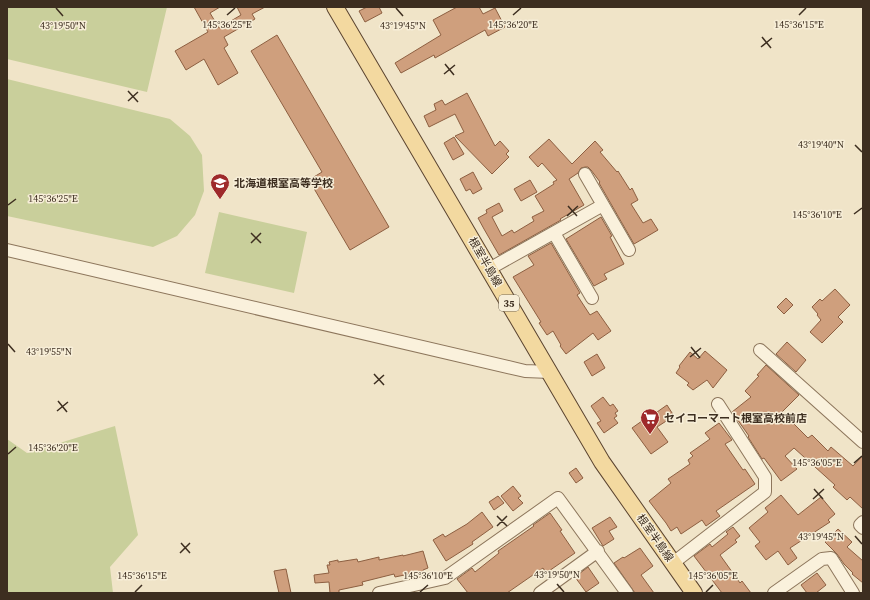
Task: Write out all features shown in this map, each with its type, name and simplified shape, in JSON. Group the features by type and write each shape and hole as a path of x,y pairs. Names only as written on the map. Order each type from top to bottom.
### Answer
{"main road":[{"name":"根室半島線","path":"335,7 602,462 694,593"}],"street":[{"path":"585,174 629,250"},
{"path":"489,269 603,205"},
{"path":"554,233 592,298"},
{"path":"7,250 525,372 550,372"},
{"path":"760,350 863,442"},
{"path":"673,564 765,492 765,477 718,404"},
{"path":"379,593 444,578 558,498 598,551 627,593"},
{"path":"863,522 860,525 863,528"},
{"path":"540,593 598,551"},
{"path":"774,593 822,559 831,558 853,593"}],"green space":[{"path":"7,7 167,7 147,92 7,59"},
{"path":"7,79 170,119 190,136 202,155 204,191 195,215 177,236 153,247 7,216"},
{"path":"219,212 307,232 294,293 205,273"},
{"path":"115,426 138,535 110,567 113,593 7,593 7,439 27,453"}],"building":[{"path":"194,7 220,7 210,13 219,28 241,15 237,7 265,7 252,14 255,19 224,37 228,45 224,48 238,73 218,85 204,59 186,70 175,51 208,32"},
{"path":"367,7 379,7 382,13 365,22 359,11"},
{"path":"457,7 479,7 483,14 495,8 505,27 488,36 485,30 435,58 434,55 401,73 395,63 441,35 433,20"},
{"path":"277,35 389,227 350,250 309,180 322,172 251,51"},
{"path":"467,93 495,146 500,141 509,151 506,154 509,157 492,174 455,136 464,132 455,114 429,127 424,116 436,110 434,104 442,100 445,105"},
{"path":"454,137 464,154 453,160 444,143"},
{"path":"549,139 572,164 595,141 603,150 600,152 617,172 618,171 630,190 632,188 638,200 631,204 643,223 651,219 658,230 634,244 599,183 600,182 588,167 585,167 581,168 578,173 569,179 584,205 560,219 561,220 499,255 478,218 487,213 486,210 499,203 503,211 492,217 502,236 512,230 514,233 534,221 532,217 544,211 535,196 554,184 553,182 557,180 542,163 538,167 529,157"},
{"path":"473,172 482,189 473,194 470,189 466,191 460,179"},
{"path":"530,180 537,192 521,201 514,189"},
{"path":"601,217 612,236 610,237 624,264 604,274 607,279 594,286 566,239"},
{"path":"551,243 580,293 577,295 590,315 597,311 611,331 598,340 593,333 566,354 560,346 561,345 553,331 547,335 539,323 541,322 513,277 534,265 528,256"},
{"path":"835,289 850,305 838,317 843,322 822,343 810,332 821,320 812,307 820,299 822,301"},
{"path":"786,298 793,305 784,314 777,307"},
{"path":"787,342 806,360 796,372 776,354"},
{"path":"705,351 727,370 713,388 707,380 693,390 687,385 689,383 676,373 680,367 679,366 690,352 698,359"},
{"path":"597,354 605,368 592,376 584,362"},
{"path":"766,365 799,395 782,412 808,438 812,435 828,451 831,447 853,466 863,455 863,509 850,497 847,500 833,487 835,485 794,448 785,456 797,469 781,481 764,458 762,459 748,437 749,436 732,412 751,397 745,391 759,376 757,375"},
{"path":"603,397 610,406 613,404 618,411 615,413 617,416 614,418 618,423 604,433 597,423 601,421 591,406"},
{"name":"セイコーマート根室高校前店","path":"667,405 674,416 657,427 668,442 651,454 632,428"},
{"path":"719,423 732,440 725,444 755,484 716,511 720,516 706,526 702,520 681,534 677,527 671,531 649,501 671,483 668,479 690,464 688,460 693,456 690,453 710,439 705,433"},
{"path":"576,468 583,478 576,483 569,473"},
{"path":"513,486 521,496 518,498 523,503 513,511 501,496"},
{"path":"781,495 798,515 821,497 835,514 828,520 830,522 790,548 797,558 788,565 778,551 766,560 755,546 760,542 749,528 768,512 765,508"},
{"path":"498,496 504,503 494,510 489,502"},
{"path":"482,512 493,527 472,542 473,544 446,561 433,540 443,534 445,537 467,524"},
{"path":"550,513 575,553 546,573 543,568 507,593 468,593 457,579 472,568 475,572 499,553 498,551"},
{"path":"610,517 617,527 609,531 614,539 603,546 592,528"},
{"path":"733,527 740,536 735,540 737,542 720,555 740,583 742,581 751,593 722,593 694,556 710,544 712,547 728,534 726,532"},
{"path":"838,529 852,542 847,547 863,561 863,583 852,574 853,573 837,554 825,542"},
{"path":"640,548 653,566 641,575 654,593 635,593 614,563"},
{"path":"423,551 428,568 423,570 425,574 415,577 414,573 395,577 394,574 362,582 363,585 339,590 339,593 330,593 329,582 315,583 314,575 329,573 327,565 330,565 329,562 357,559 358,562 379,557 379,560"},
{"path":"588,567 599,583 586,592 575,577"},
{"path":"286,569 291,593 279,593 274,571"},
{"path":"817,573 826,585 816,593 807,593 801,585"}],"place":[{"name":"北海道根室高等学校","path":"220,200"},
{"name":"セイコーマート根室高校前店","path":"650,435"}]}
